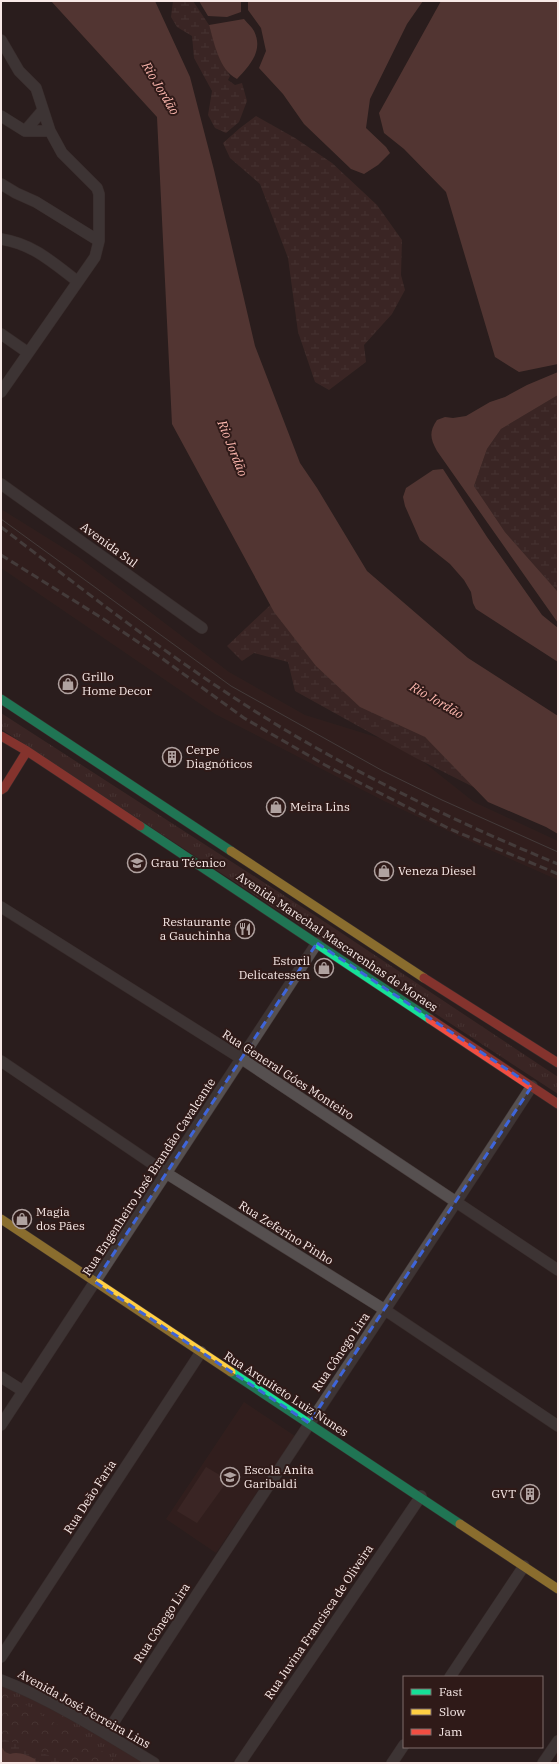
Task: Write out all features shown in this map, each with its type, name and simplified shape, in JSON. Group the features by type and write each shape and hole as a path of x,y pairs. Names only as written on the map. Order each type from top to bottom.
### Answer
{"main road":[{"name":"Avenida Marechal Mascarenhas de Moraes","path":"1,699 402,963 558,1063"},
{"name":"Avenida Marechal Mascarenhas de Moraes","path":"1,736 27,751 558,1104"},
{"path":"1,790 4,788 27,751"},
{"name":"Rua Arquiteto Luiz Nunes","path":"1,1219 421,1496 558,1589"}],"street":[{"path":"1,40 19,71 36,88 50,131 62,153 99,191 98,242 95,257 27,352 1,392"},
{"path":"25,131 43,110"},
{"path":"1,116 25,131 50,131"},
{"path":"1,184 36,202 98,242"},
{"path":"1,239 19,242 29,246 77,281"},
{"path":"1,334 27,352"},
{"name":"Avenida Sul","path":"1,484 202,628"},
{"name":"Rua General Góes Monteiro","path":"1,907 242,1059 558,1270"},
{"name":"Rua Engenheiro José Brandão Cavalcante","path":"1,1424 317,943"},
{"name":"Rua Zeferino Pinho","path":"1,1061 166,1173 385,1310 558,1426"},
{"name":"Rua Cônego Lira","path":"106,1734 309,1423 457,1202 532,1086"},
{"name":"Rua Deão Faria","path":"1,1657 201,1352"},
{"path":"1,1377 23,1391"},
{"name":"Rua Juvina Francisca de Oliveira","path":"240,1763 421,1496"},
{"path":"451,1676 524,1566"},
{"name":"Avenida José Ferreira Lins","path":"1,1680 33,1695 106,1734 154,1763"},
{"path":"543,1763 558,1741"},
{"path":"392,1763 403,1746"}],"highlighted area":[{"path":"317,943 532,1086 309,1423 95,1282"}],"shaded area":[{"path":"1,509 78,557 229,672 305,715 402,745 474,802 558,841 558,880 384,801 215,714 1,568"},
{"name":"Escola Anita Garibaldi","path":"244,1402 295,1436 216,1553 166,1519"}],"green space":[{"path":"173,1 193,1 209,25 218,54 230,76 228,80 235,85 242,83 247,101 239,122 226,133 215,128 208,115 212,91 194,58 192,36 177,27 171,17"},
{"path":"256,116 295,138 332,163 377,205 402,240 401,275 405,290 392,314 364,345 366,362 329,390 315,382 298,332 288,258 260,184 230,158 223,143"},
{"path":"558,395 558,592 505,532 474,486 487,449 501,429"},
{"path":"282,594 425,737 511,806 414,757 295,691 288,662 254,653 242,661 227,646"},
{"path":"1,713 319,918 558,1077 558,1094 1,729"},
{"path":"206,1467 228,1480 197,1523 177,1511"},
{"path":"1,1681 94,1732 146,1763 1,1763"},
{"path":"1,1691 15,1698 77,1737 86,1740 119,1763 77,1763 37,1752 1,1739"},
{"path":"1,1739 37,1752 77,1763 36,1763 35,1759 29,1756 12,1754 5,1751 1,1745"}],"water":[{"name":"Rio Jordão","path":"51,1 155,1 190,77 214,170 255,346 300,463 317,488 367,571 468,658 558,716 558,834 546,827 488,802 425,737 360,707 316,666 274,612 172,424 157,117"},
{"path":"199,1 241,1 241,12 227,17 208,16"},
{"path":"248,1 423,1 407,24 370,99 366,128 386,147 390,153 378,165 364,174 351,169 304,124 283,94 259,68 266,51 261,28 248,10"},
{"path":"441,1 558,1 558,364 519,372 495,357 446,192 404,149 384,133 379,113"},
{"path":"244,19 254,31 257,38 257,45 254,58 237,79 226,69 218,55 209,25"},
{"path":"558,372 558,395 501,429 487,449 474,486 505,532 558,592 558,623 437,451 431,435 437,420 445,417 453,418 466,416 490,402 505,397 527,385"},
{"path":"443,469 487,537 542,615 558,628 558,662 476,609 471,592 464,580 450,564 420,540 405,506 403,497 406,488 433,470"},
{"path":"1,1746 5,1752 10,1754 19,1753 26,1755 35,1759 36,1763 1,1763"}],"tram line":[{"path":"1,519 231,686 383,771 442,800 558,852"}],"railway":[{"path":"1,527 149,639 225,692 264,717 365,775 461,822 558,864"},
{"path":"1,555 105,620 156,654 244,718 325,765 450,829 558,874"}],"traffic: fast":[{"path":"1,699 231,851"},
{"path":"140,826 430,1019"},
{"path":"231,1372 460,1524"}],"traffic: slow":[{"path":"231,851 424,978"},
{"path":"1,1219 231,1372"},
{"path":"460,1524 558,1589"}],"traffic: jam":[{"path":"1,736 27,751 140,826"},
{"path":"1,790 4,788 27,751"},
{"path":"424,978 558,1063"},
{"path":"430,1019 558,1104"}],"place":[{"name":"Grillo Home Decor","path":"68,684"},
{"name":"Cerpe Diagnóticos","path":"172,757"},
{"name":"Meira Lins","path":"276,807"},
{"name":"Grau Técnico","path":"137,863"},
{"name":"Veneza Diesel","path":"384,871"},
{"name":"Restaurante a Gauchinha","path":"245,929"},
{"name":"Estoril Delicatessen","path":"324,968"},
{"name":"Magia dos Pães","path":"22,1219"},
{"name":"Escola Anita Garibaldi","path":"230,1477"},
{"name":"GVT","path":"530,1494"}]}
